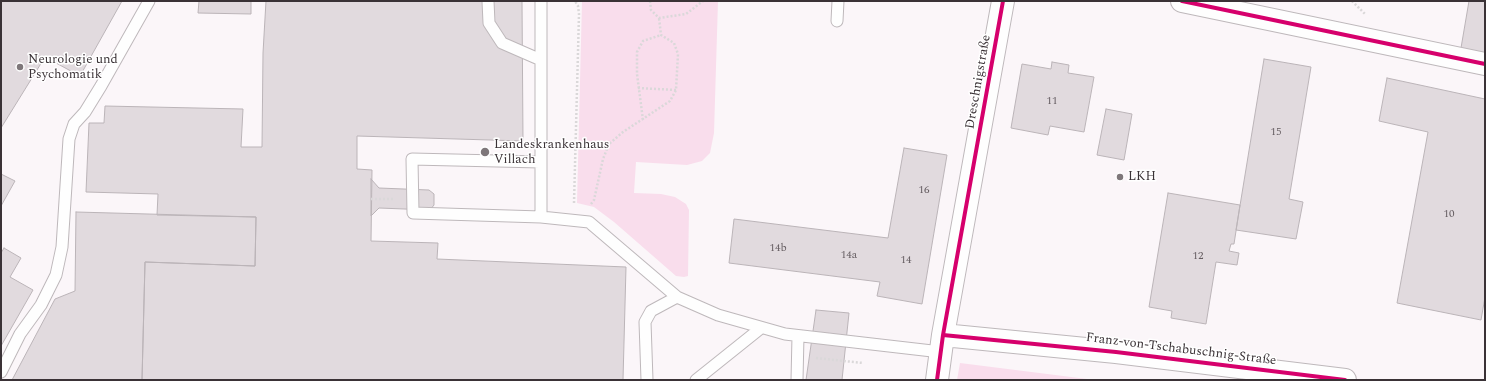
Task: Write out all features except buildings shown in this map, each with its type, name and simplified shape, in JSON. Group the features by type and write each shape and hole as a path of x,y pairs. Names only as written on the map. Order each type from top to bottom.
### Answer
{"street":[{"name":"Dreschnigstraße","path":"937,380 942,343 1003,1"},
{"path":"1182,1 1485,64"},
{"name":"Franz-von-Tschabuschnig-Straße","path":"942,343 1116,352 1345,380"}],"lane":[{"path":"1,372 20,334 41,305 56,274 62,247 70,139 74,124 85,112 101,86 149,1"},
{"path":"488,1 489,23 502,42 541,60"},
{"path":"541,1 541,217"},
{"path":"837,21 838,1"},
{"path":"540,162 412,159 413,213 541,217 589,222 677,297 718,315 761,328 798,336 942,343"},
{"path":"647,380 645,322 651,311 677,297"},
{"path":"696,380 761,328"},
{"path":"797,380 798,336"}],"path":[{"path":"574,1 578,6 579,14 574,207"},
{"path":"650,1 651,10 659,18 661,34"},
{"path":"659,18 686,14 703,1"},
{"path":"1352,1 1366,15"},
{"path":"643,120 638,88 636,52 642,41 661,34"},
{"path":"589,206 594,200 603,159 609,144 623,132 670,101 676,90 678,54 674,42 661,34"},
{"path":"638,88 676,90"},
{"path":"814,358 863,364"}],"shaded area":[{"path":"582,1 718,1 714,133 710,153 702,161 687,165 636,162 634,193 661,194 675,197 686,204 689,210 688,276 676,276 614,222 594,207 577,203"},
{"path":"960,363 1095,380 957,380"}],"cycle path":[{"path":"937,380 943,335 1003,1"},
{"path":"1182,1 1485,64"},
{"path":"943,335 1116,352 1345,380"}],"place":[{"name":"Neurologie und Psychomatik","path":"20,67"},
{"name":"Landeskrankenhaus Villach","path":"485,152"},
{"name":"LKH","path":"1120,177"}]}
